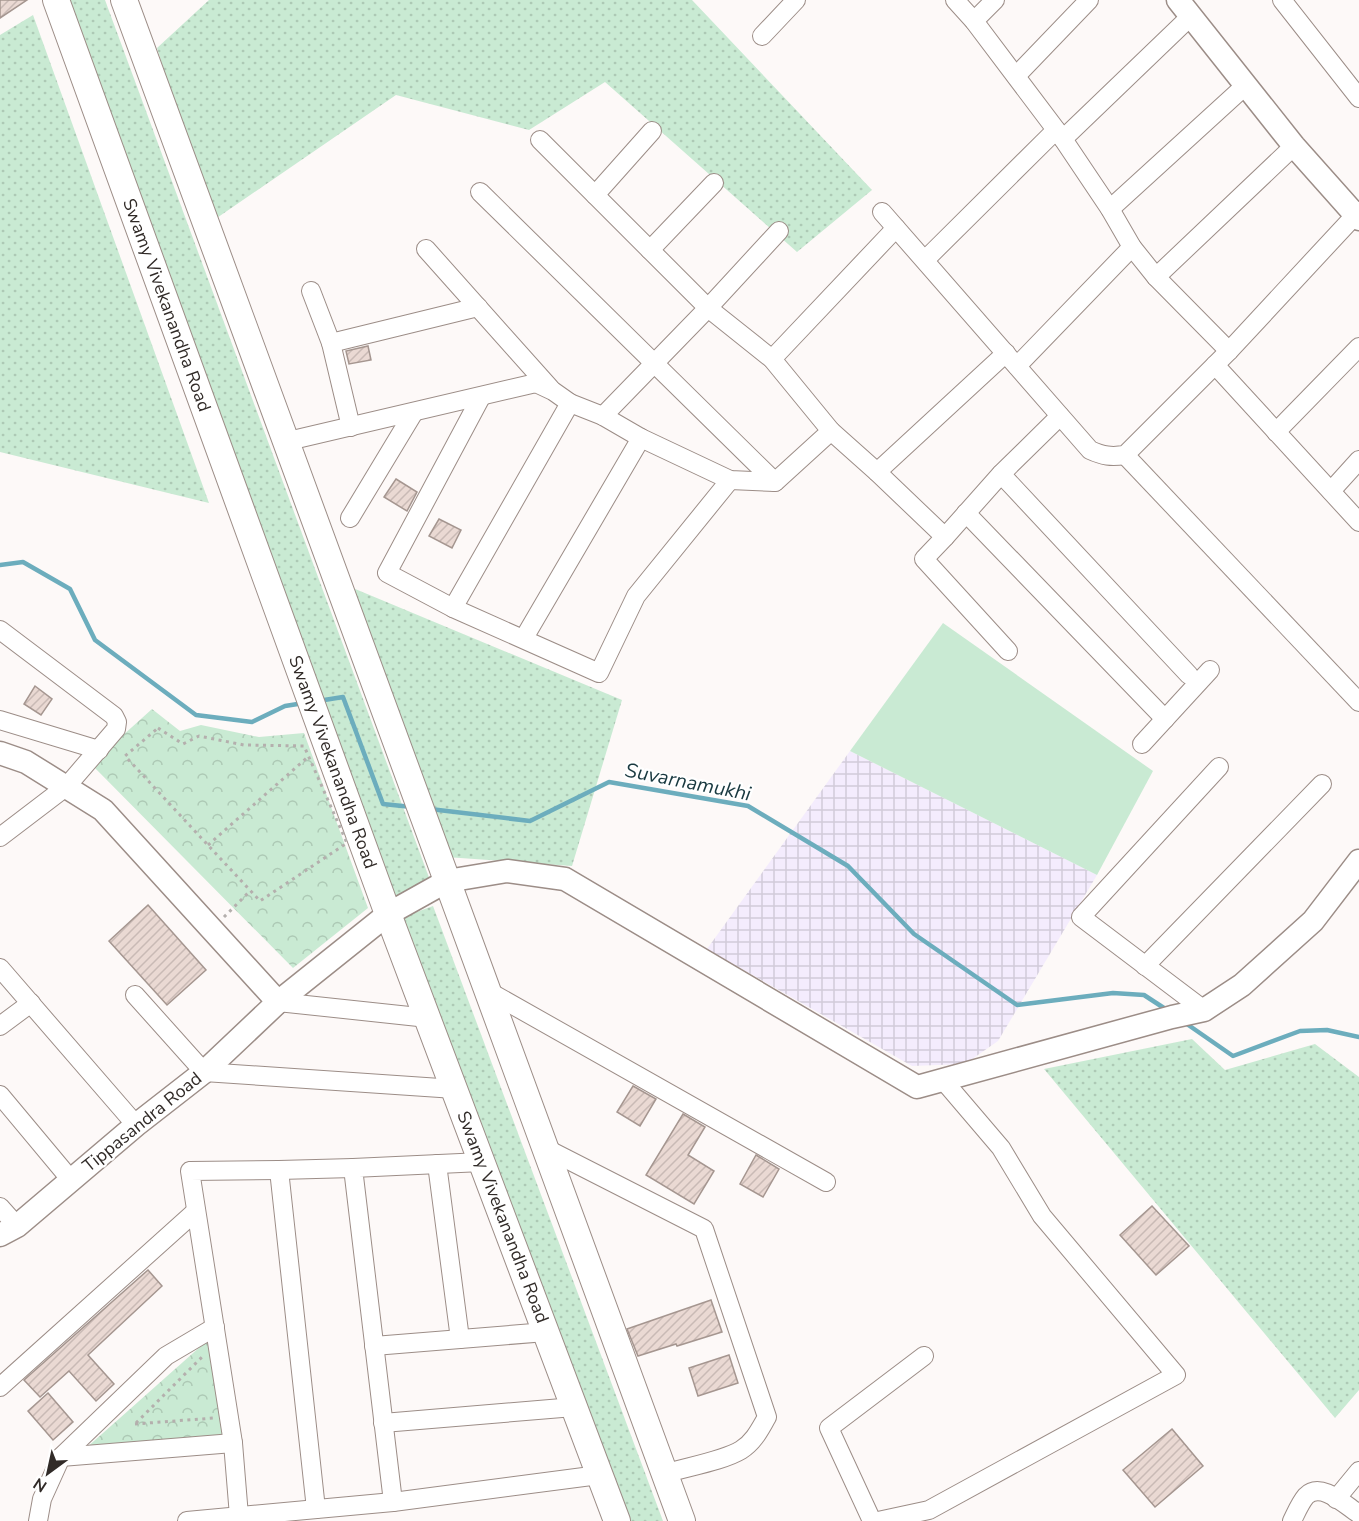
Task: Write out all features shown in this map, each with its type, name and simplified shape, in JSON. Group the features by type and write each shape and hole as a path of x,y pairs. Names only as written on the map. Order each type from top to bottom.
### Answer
{"main road":[{"name":"Swamy Vivekanandha Road","path":"56,0 388,914 617,1521"},
{"path":"124,0 284,442 682,1521"}],"street":[{"path":"762,36 796,0"},
{"path":"955,0 974,21 1059,134 1110,209 1132,247 1156,277 1229,351"},
{"path":"974,21 995,0"},
{"path":"1016,76 1089,0"},
{"path":"1282,0 1359,98"},
{"path":"882,212 1090,450 1102,456 1113,457 1125,455 1229,351 1358,215 1294,146 1185,8 1059,134 925,260"},
{"path":"1110,209 1246,86"},
{"path":"595,195 652,131"},
{"path":"540,140 708,308 772,359 831,431 945,537"},
{"path":"1156,277 1294,146"},
{"path":"650,250 714,183"},
{"path":"480,192 775,482"},
{"path":"772,359 896,228"},
{"path":"603,416 779,231"},
{"path":"877,472 1012,359 1132,247"},
{"path":"426,249 553,391"},
{"path":"311,291 331,343 351,427"},
{"path":"331,343 478,307"},
{"path":"1276,432 1359,347"},
{"path":"1215,365 1359,522"},
{"path":"284,442 536,383 570,403 603,416 641,438 730,480 775,482 831,431"},
{"path":"481,397 387,573 453,608 524,638 599,674 636,596 730,480"},
{"path":"453,608 570,403"},
{"path":"350,518 414,412"},
{"path":"1008,651 924,559 1001,474 1060,416"},
{"path":"524,638 641,438"},
{"path":"1125,455 1359,702"},
{"path":"1330,491 1359,459"},
{"path":"1001,474 1189,675"},
{"path":"966,513 1165,719"},
{"path":"0,630 114,717 117,722 116,729 67,786 0,837"},
{"path":"1142,744 1210,670"},
{"path":"0,720 99,750"},
{"path":"0,753 26,762 103,810 278,1002 428,1018"},
{"path":"1220,767 1081,917 1203,1010 1242,985 1313,921 1359,861"},
{"path":"1145,966 1322,784"},
{"name":"Tippasandra Road","path":"9,1230 204,1072 278,1002 388,914 447,881 507,871 565,879 916,1087 1203,1010"},
{"path":"0,968 136,1125"},
{"path":"488,991 826,1182"},
{"path":"135,995 204,1072 455,1089"},
{"path":"0,1026 31,1003"},
{"path":"878,1521 929,1510 1176,1375 1042,1216 1001,1148 943,1080"},
{"path":"0,1095 71,1180"},
{"path":"545,1148 704,1229 767,1417 757,1436 742,1449 664,1474"},
{"path":"239,1516 233,1443 190,1171 353,1168 482,1162"},
{"path":"438,1164 460,1339"},
{"path":"353,1168 393,1502"},
{"path":"279,1170 316,1509"},
{"path":"0,1207 9,1230"},
{"path":"0,1388 196,1211"},
{"path":"38,1521 42,1499 61,1457 166,1356 215,1327"},
{"path":"374,1346 546,1332"},
{"path":"872,1521 829,1428 924,1356"},
{"path":"383,1423 574,1407"},
{"path":"61,1457 233,1443"},
{"path":"1336,1499 1359,1471"},
{"path":"186,1521 393,1502 599,1475"},
{"path":"1292,1521 1304,1498 1312,1491 1322,1490 1359,1514"}],"path":[{"path":"304,746 244,745 199,736 183,744 158,728 125,756 260,901 347,843"},
{"path":"208,845 309,756"},
{"path":"212,928 250,891"},
{"path":"210,1349 135,1424 218,1417"}],"shaded area":[{"path":"850,751 1097,875 998,1041 965,1064 912,1066 707,949"}],"green space":[{"path":"65,0 105,0 431,883 395,896"},
{"path":"209,0 692,0 872,190 797,252 605,82 529,130 396,95 211,222 157,48"},
{"path":"33,15 209,503 0,452 0,35"},
{"path":"348,586 622,700 572,866 446,857"},
{"path":"943,623 1153,771 1097,875 850,751"},
{"path":"152,709 180,731 201,725 259,737 304,733 368,908 293,968 91,764"},
{"path":"433,906 663,1521 629,1521 403,917"},
{"path":"1192,1039 1225,1070 1315,1044 1359,1077 1359,1390 1335,1418 1044,1069"},
{"path":"210,1338 225,1434 85,1449"}],"building":[{"path":"0,0 27,0 0,18"},
{"path":"368,346 371,360 349,364 346,351"},
{"path":"396,479 417,492 407,511 384,497"},
{"path":"439,519 461,530 452,548 429,536"},
{"path":"35,686 52,699 41,715 24,704"},
{"path":"148,905 206,970 167,1005 109,941"},
{"path":"633,1086 656,1099 640,1126 617,1112"},
{"path":"683,1114 705,1127 688,1155 714,1171 694,1204 646,1175"},
{"path":"756,1155 779,1169 763,1197 740,1184"},
{"path":"1152,1206 1189,1246 1156,1275 1120,1235"},
{"path":"148,1270 162,1286 88,1355 114,1384 96,1401 69,1371 40,1397 24,1380"},
{"path":"711,1300 722,1332 638,1356 627,1329"},
{"path":"729,1355 738,1383 698,1396 689,1368"},
{"path":"48,1393 73,1422 53,1440 28,1411"},
{"path":"1172,1429 1203,1466 1155,1507 1123,1470"}],"waterway":[{"name":"Suvarnamukhi","path":"0,565 23,562 70,589 95,640 196,715 252,722 285,706 304,703"},
{"name":"Suvarnamukhi","path":"318,701 343,697 383,804 412,807"},
{"name":"Suvarnamukhi","path":"430,809 530,821 609,782 748,806 848,866 914,934 1017,1005 1113,993 1144,995 1167,1010"},
{"name":"Suvarnamukhi","path":"1184,1022 1233,1056 1300,1031 1327,1030 1359,1037"}]}
